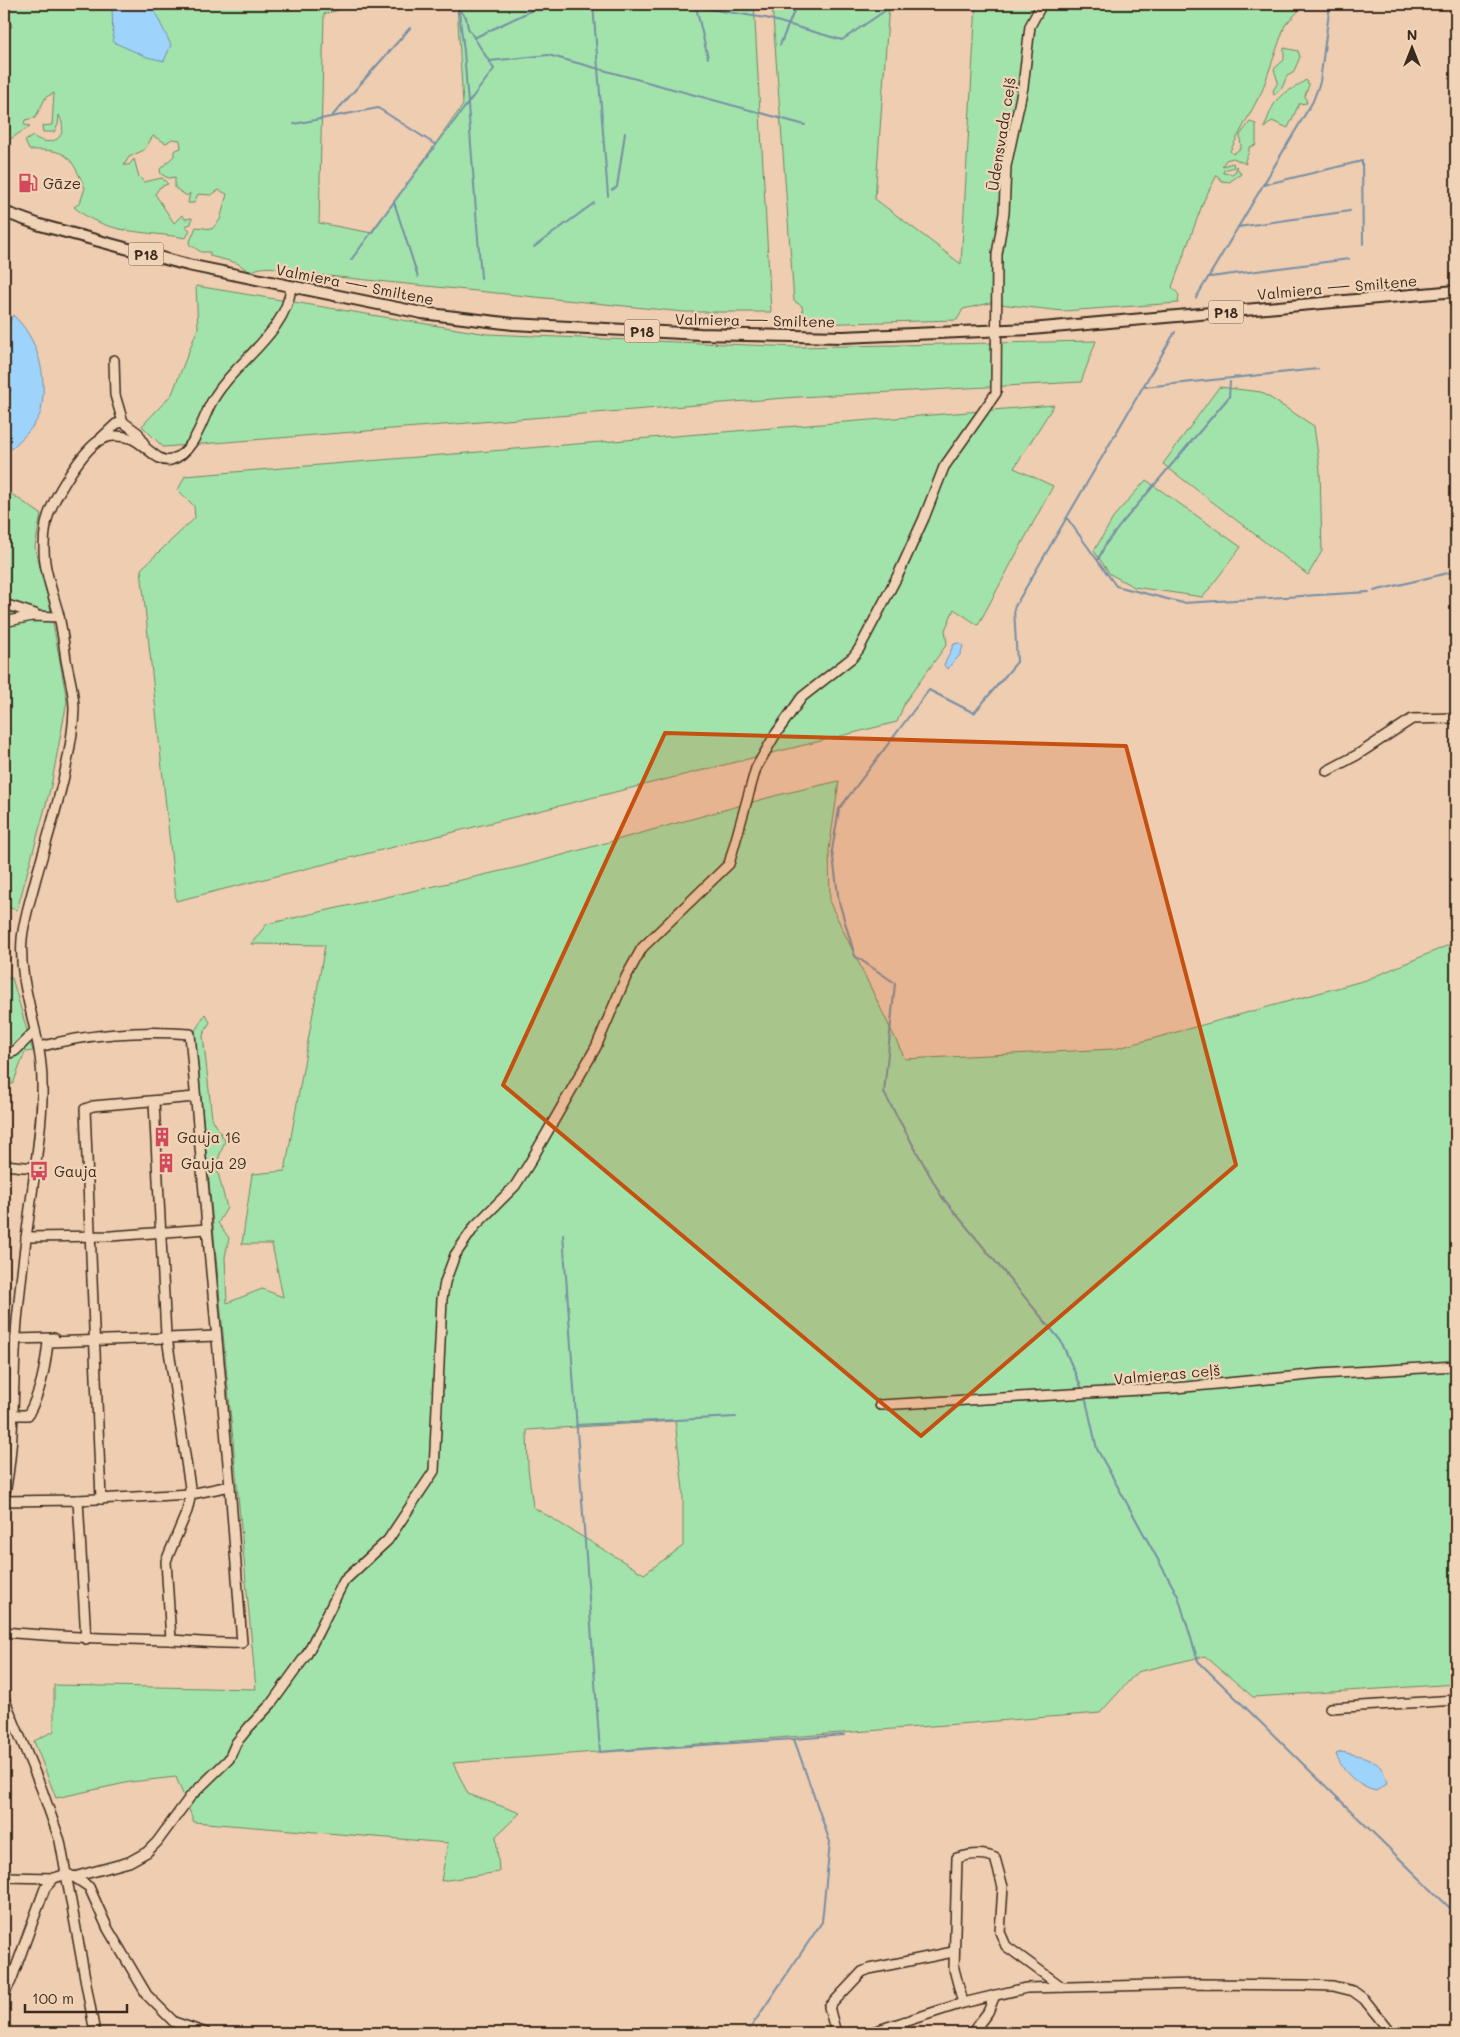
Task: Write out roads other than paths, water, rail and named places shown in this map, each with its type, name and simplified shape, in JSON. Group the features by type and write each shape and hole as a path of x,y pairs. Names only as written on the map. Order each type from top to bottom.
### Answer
{"main road":[{"name":"Valmiera — Smiltene","path":"4,212 40,225 188,265 422,313 513,324 778,337 996,331 1456,291"}],"street":[{"name":"Ūdensvada ceļš","path":"4,1877 54,1878 70,1876 128,1862 147,1852 157,1842 190,1797 228,1759 236,1743 271,1704 307,1654 344,1581 388,1540 434,1470 442,1299 445,1282 455,1256 475,1226 515,1186 529,1164 596,1047 626,977 642,948 729,864 756,768 775,735 802,697 853,657 874,624 924,518 944,467 996,393 997,254 1004,213 1006,166 1023,87 1030,26 1042,4"},
{"path":"114,360 115,395 123,422 138,433 144,444 162,461 169,461 183,452 195,437 212,401 228,377 286,310 291,287"},
{"path":"123,422 116,424 97,442 60,491 50,508 46,522 43,555 44,570 59,617 72,689 73,720 60,788 27,910 22,937 25,992 40,1047 42,1111 15,1344 11,1451 4,1499 78,1500 191,1494 230,1486"},
{"path":"97,442 111,436 127,437 144,444"},
{"path":"4,604 43,616"},
{"path":"4,622 20,617 59,617"},
{"path":"1327,771 1357,755 1412,719 1456,718"},
{"path":"4,1056 14,1051 35,1031"},
{"path":"4,1632 86,1639 172,1640 212,1644 242,1643 190,1034 122,1035 79,1039 40,1047"},
{"path":"101,1499 85,1109 93,1106 195,1097"},
{"path":"154,1102 159,1232 166,1336 191,1494 166,1561 172,1640"},
{"path":"4,1165 35,1168"},
{"path":"26,1237 90,1236 207,1229"},
{"path":"4,1348 15,1344 216,1334"},
{"path":"12,1415 28,1415 38,1396 45,1373 48,1342 94,1339"},
{"name":"Valmieras ceļš","path":"880,1406 1175,1388 1320,1374 1456,1366"},
{"path":"78,1500 86,1639"},
{"path":"4,1698 51,1813 70,1876 95,2033"},
{"path":"1330,1708 1456,1700"},
{"path":"963,2003 954,1978 953,1952 957,1858 970,1854 989,1855 995,1858 1003,1887 1000,1932 1006,1946 1062,1987"},
{"path":"70,1876 89,1888 108,1929 147,1995 174,2022 206,2033"},
{"path":"4,1994 11,1981 45,1888 54,1878"},
{"path":"836,2033 829,2007 862,1972 953,1952"},
{"path":"869,2033 963,2003 1026,1988 1199,1984 1334,1986 1353,1991 1364,1999 1391,2033"},
{"path":"972,2033 988,2012 996,1995"}],"water":[{"path":"112,4 151,4 171,45 164,61 147,57 113,42"},
{"path":"13,315 22,324 35,346 42,371 43,398 41,411 36,422 20,441 4,454 4,402 11,391 4,350 4,332"},
{"path":"959,643 963,646 960,655 947,669 944,665 954,644"},
{"path":"1342,1752 1372,1760 1382,1769 1387,1784 1376,1791 1357,1782 1342,1767 1336,1754"}],"waterway":[{"path":"458,4 464,51 481,278"},
{"path":"474,38 545,4"},
{"path":"593,4 608,196"},
{"path":"669,4 696,7 696,4"},
{"path":"780,45 797,4"},
{"path":"708,58 696,7 766,18 842,40 895,4"},
{"path":"1196,298 1313,101 1320,82 1330,4"},
{"path":"294,124 378,108 436,145 494,69 468,28 466,17 459,10"},
{"path":"332,116 410,28"},
{"path":"490,61 548,55 805,125"},
{"path":"612,190 617,187 625,133"},
{"path":"351,260 436,145"},
{"path":"1263,185 1362,161 1363,244"},
{"path":"394,202 418,277"},
{"path":"534,247 594,203"},
{"path":"1238,227 1350,211"},
{"path":"1210,277 1349,259"},
{"path":"1083,1391 1061,1341 942,1197 884,1093 895,983 855,956 839,902 832,850 839,809 929,690 974,713 1017,662 1014,608 1175,332"},
{"path":"1144,387 1318,369"},
{"path":"1098,560 1105,545 1122,523 1229,397 1230,382"},
{"path":"1067,518 1116,586 1183,603 1369,592"},
{"path":"1374,591 1456,571"},
{"path":"563,1234 600,1752 794,1739 830,1842 822,1922 747,2033"},
{"path":"1085,1396 1097,1449 1178,1596 1198,1661 1456,1914"},
{"path":"576,1425 736,1417"},
{"path":"794,1739 844,1735"}],"place":[{"name":"Gāze","path":"28,183"},
{"name":"Gauja 16","path":"162,1137"},
{"name":"Gauja 29","path":"166,1163"},
{"name":"Gauja","path":"39,1171"}]}
